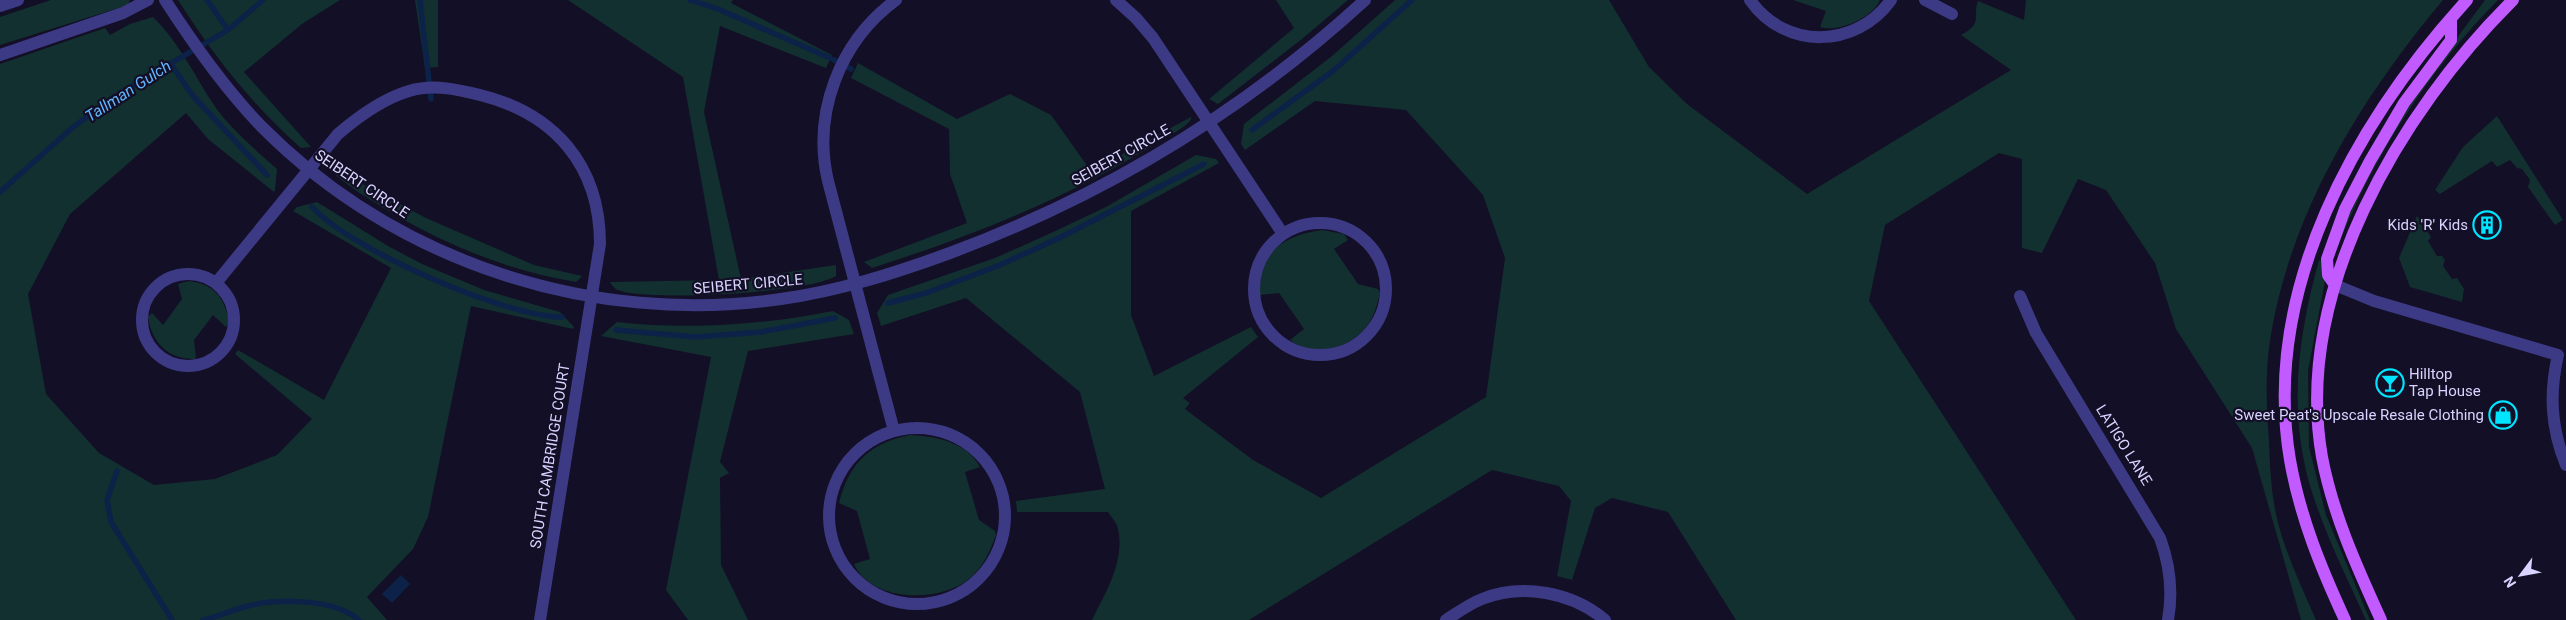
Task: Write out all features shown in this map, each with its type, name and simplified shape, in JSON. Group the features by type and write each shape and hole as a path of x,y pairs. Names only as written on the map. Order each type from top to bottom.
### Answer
{"main road":[{"path":"2345,620 2311,542 2299,502 2290,459 2285,388 2291,323 2308,259 2343,177 2399,85 2467,0"},
{"path":"2381,620 2335,510 2322,456 2318,411 2321,353 2335,285 2369,199 2411,126 2464,54 2513,0"},
{"path":"2335,285 2328,276 2327,259 2345,209 2399,111 2451,40 2451,18"}],"street":[{"path":"0,6 18,0"},
{"path":"0,55 123,14 148,0"},
{"name":"SEIBERT CIRCLE","path":"165,0 212,70 262,127 310,170 372,213 451,255 510,278 592,298 658,305 724,305 785,299 854,284 936,258 1037,218 1132,170 1208,123 1291,64 1365,0"},
{"path":"894,431 824,167 823,130 830,92 845,59 872,21 896,0"},
{"path":"1116,0 1144,27 1283,234"},
{"path":"1750,0 1758,11 1777,26 1800,35 1823,38 1858,29 1878,16 1891,0"},
{"path":"1925,0 1952,14"},
{"name":"SOUTH CAMBRIDGE COURT","path":"216,283 338,134 351,123 384,102 411,91 430,87 450,88 514,105 537,117 558,134 576,158 588,180 596,204 600,232 599,258 540,620"},
{"path":"1312,223 1332,224 1359,236 1376,254 1386,278 1384,308 1376,326 1354,347 1326,356 1307,354 1289,348 1267,329 1257,311 1254,282 1263,255 1283,234 1312,223"},
{"path":"186,273 202,275 216,283 228,296 234,311 232,336 223,350 210,360 194,366 178,365 162,358 151,346 142,323 144,307 151,292 163,281 186,273"},
{"path":"2335,285 2374,301 2558,356 2553,379 2552,399 2556,437 2566,465"},
{"name":"LATIGO LANE","path":"2020,296 2036,333 2160,538 2168,564 2171,587 2168,620"},
{"path":"927,429 958,438 984,459 1000,487 1005,519 1002,541 993,561 972,585 943,600 912,604 882,596 856,579 844,563 835,544 830,524 831,504 840,475 852,458 867,444 894,431 927,429"},
{"path":"1446,620 1481,599 1524,591 1566,598 1605,620"}],"green space":[{"path":"51,0 130,0 128,5 0,45 0,17"},
{"path":"178,0 340,0 302,24 244,72 311,147 301,148 250,97 219,60"},
{"path":"415,0 438,0 438,67 425,68"},
{"path":"568,0 733,0 731,3 832,55 826,68 720,26 704,112 741,279 836,265 836,276 820,282 795,287 728,294 635,294 614,288 610,282 719,280 683,77"},
{"path":"1276,0 1348,0 1302,39 1218,104 1209,99 1294,28"},
{"path":"1395,0 1609,0 1649,67 1687,104 1807,194 2011,70 1961,35 1973,27 1975,23 1978,1 2024,20 2026,0 2443,0 2383,78 2356,119 2332,162 2310,206 2292,252 2278,299 2267,371 2267,407 2272,487 2279,528 2293,568 2316,620 2301,620 2252,448 2176,329 2155,263 2106,190 2078,179 2042,253 2022,248 2022,159 1999,153 1885,225 1869,301 2076,620 1736,620 1668,512 1612,498 1595,508 1572,580 1557,576 1571,501 1559,486 1492,470 1249,620 1092,620 1117,564 1119,541 1115,522 1108,512 1017,512 1016,501 1105,489 1080,392 966,298 881,326 877,313 888,295 995,258 1051,233 1106,207 1196,155 1216,159 1219,163 1131,211 1131,315 1154,376 1251,327 1258,337 1183,398 1190,403 1185,409 1253,460 1321,498 1486,397 1505,258 1483,195 1406,110 1315,101 1245,150 1241,144 1244,124 1332,56"},
{"path":"1793,0 1880,0 1870,13 1862,18 1845,26 1827,28 1820,27 1826,11"},
{"path":"2485,0 2498,0 2448,56 2404,117 2350,216 2336,251 2340,232 2390,136 2431,73"},
{"path":"153,17 170,36 218,111 242,137 277,169 275,190 274,192 208,139 186,113 70,214 28,294 46,394 99,453 154,485 215,479 277,455 312,419 235,354 238,350 324,400 391,268 293,211 297,207 317,202 388,246 422,264 484,290 560,312 574,327 573,329 471,306 428,517 413,549 367,597 387,620 0,620 0,64 105,28 110,35 130,24"},
{"path":"858,63 957,119 1010,94 1051,115 1091,171 1191,117 1191,119 1181,128 1092,180 1020,214 947,243 872,268 864,262 967,223 950,174 949,129 851,78"},
{"path":"2497,116 2563,220 2555,225 2528,187 2530,180 2522,169 2517,168 2510,160 2497,167 2492,161 2440,194 2435,190 2463,147"},
{"path":"332,165 353,179 426,218 534,265 582,276 576,282 551,277 502,264 456,246 359,193 332,172"},
{"path":"2417,216 2431,237 2428,241 2437,256 2442,256 2445,260 2443,266 2452,279 2457,278 2464,289 2462,302 2410,287 2399,258"},
{"path":"1322,230 1344,234 1348,240 1334,249 1358,284 1378,289 1380,293 1372,319 1360,334 1341,345 1320,350 1299,346 1290,340 1304,329 1279,293 1260,295 1260,280 1268,257 1276,248 1296,236"},
{"path":"2319,260 2321,261 2325,281 2308,371 2309,447 2326,515 2370,620 2366,620 2322,520 2310,486 2299,429 2298,373 2301,345"},
{"path":"189,281 205,285 216,293 224,305 229,321 226,327 213,315 194,340 196,359 178,357 163,348 153,335 148,317 152,313 163,325 182,299 178,284"},
{"path":"833,311 849,320 854,334 748,351 720,462 729,473 720,478 721,565 748,620 688,620 666,590 711,357 601,336 617,322 671,326 725,325 779,320"},
{"path":"910,435 950,442 959,446 974,458 980,467 965,472 979,520 995,531 996,535 983,563 970,578 958,586 942,592 925,595 891,592 875,586 863,577 854,564 870,559 857,511 839,503 849,477 863,457 883,443"}],"water":[{"path":"401,575 410,584 392,603 382,594"}],"waterway":[{"path":"207,0 228,30"},
{"name":"Tallman Gulch","path":"0,192 72,128 115,96 228,30 263,0"},
{"path":"420,0 431,99"},
{"path":"690,0 718,9 830,58"},
{"path":"1252,130 1333,71 1412,0"},
{"path":"834,60 851,69"},
{"path":"170,63 193,96 267,175"},
{"path":"888,303 926,293 1000,265 1059,238 1204,164"},
{"path":"312,207 331,224 359,242 430,278 504,306 536,314 562,317"},
{"path":"616,330 695,337 761,332 835,318"},
{"path":"117,471 107,500 111,522 172,620"},
{"path":"203,620 257,604 287,601 335,607 359,620"}],"place":[{"name":"Kids 'R' Kids","path":"2487,225"},
{"name":"Hilltop Tap House","path":"2390,383"},
{"name":"Sweet Peat's Upscale Resale Clothing","path":"2503,415"}]}
